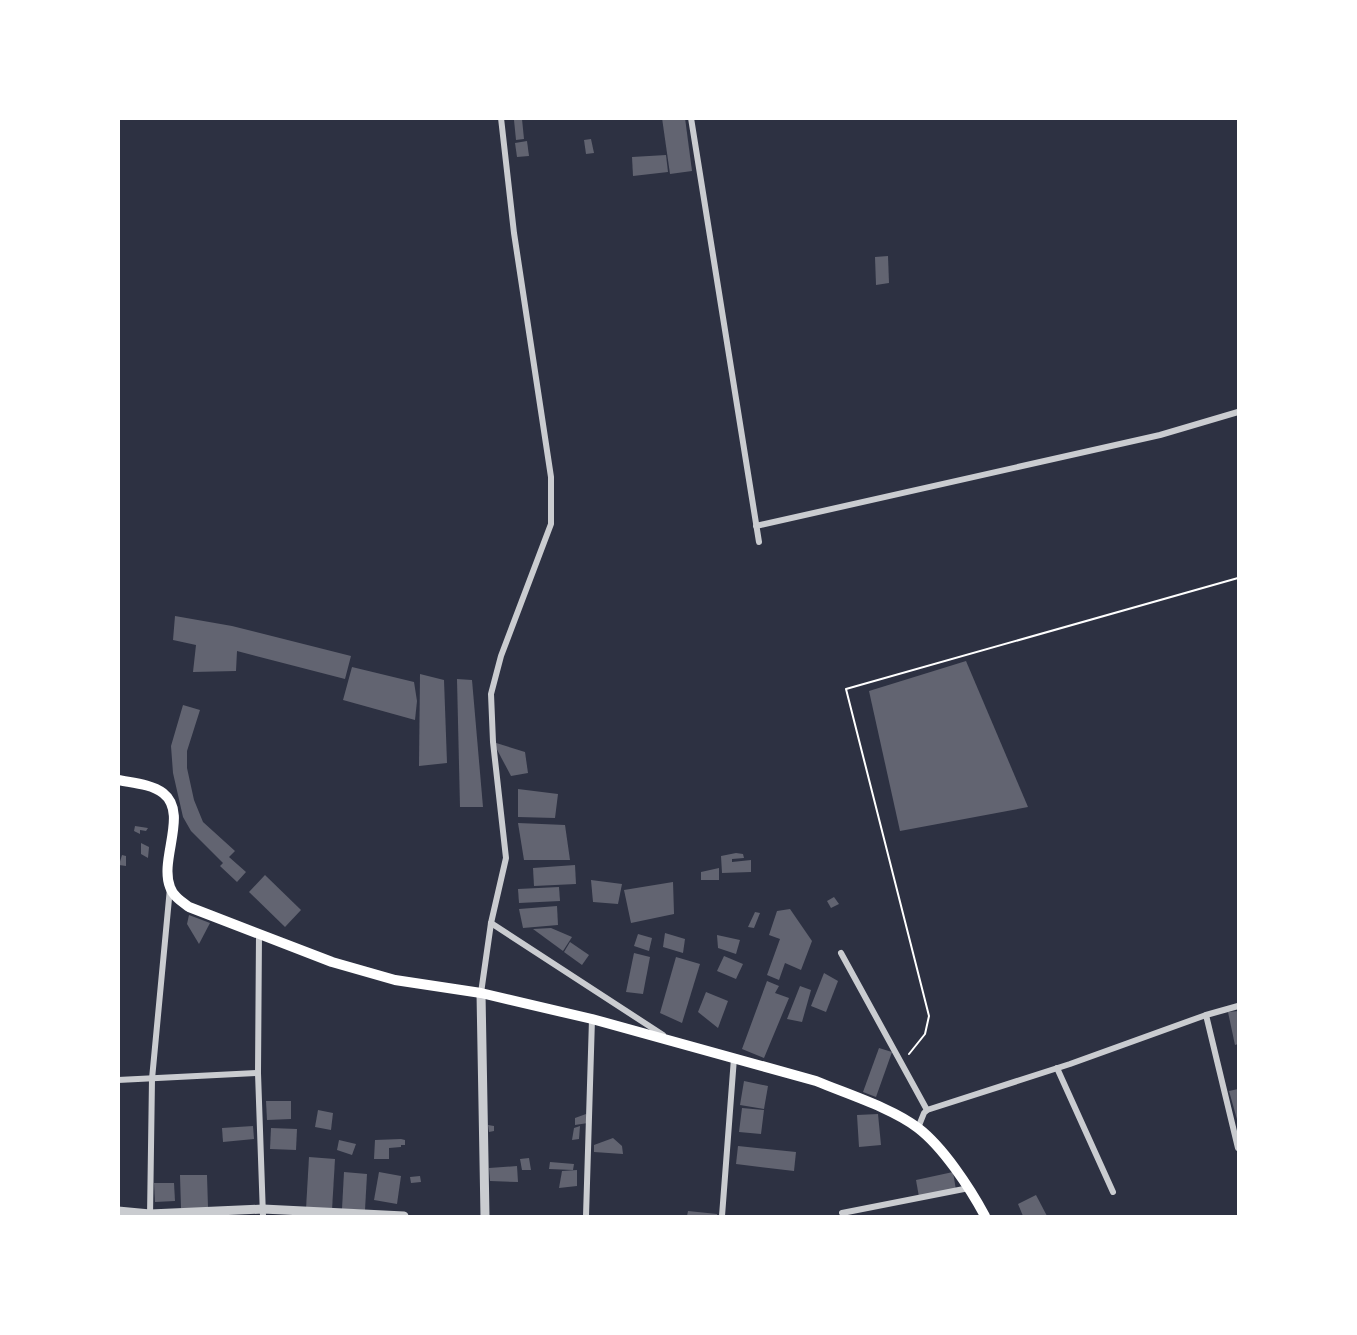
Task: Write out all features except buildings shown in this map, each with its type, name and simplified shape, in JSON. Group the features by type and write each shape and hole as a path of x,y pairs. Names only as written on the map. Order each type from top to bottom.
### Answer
{"main road":[{"path":"118,780 150,786 162,792 170,800 174,827 166,863 170,888 177,898 189,907 332,962 395,980 481,993 592,1019 825,1085 905,1119 918,1128 930,1138 970,1188 985,1216"}],"street":[{"path":"485,1216 481,993 491,923 506,858 493,742 491,694 501,656 551,524 551,477 514,233 501,118"},
{"path":"691,118 759,542"},
{"path":"756,526 1160,435 1239,412"},
{"path":"150,1215 152,1079 170,888"},
{"path":"491,923 672,1040"},
{"path":"259,934 258,1073 263,1213"},
{"path":"841,953 927,1110"},
{"path":"918,1128 927,1110 1058,1068 1206,1015 1239,1006"},
{"path":"1206,1015 1239,1148"},
{"path":"586,1216 592,1019"},
{"path":"722,1216 734,1058"},
{"path":"1058,1068 1113,1192"},
{"path":"118,1080 258,1073"},
{"path":"842,1213 970,1188"},
{"path":"118,1211 150,1215 263,1213 404,1216"}],"path":[{"path":"902,1062 926,1034 929,1016 846,689 1239,578"}]}
